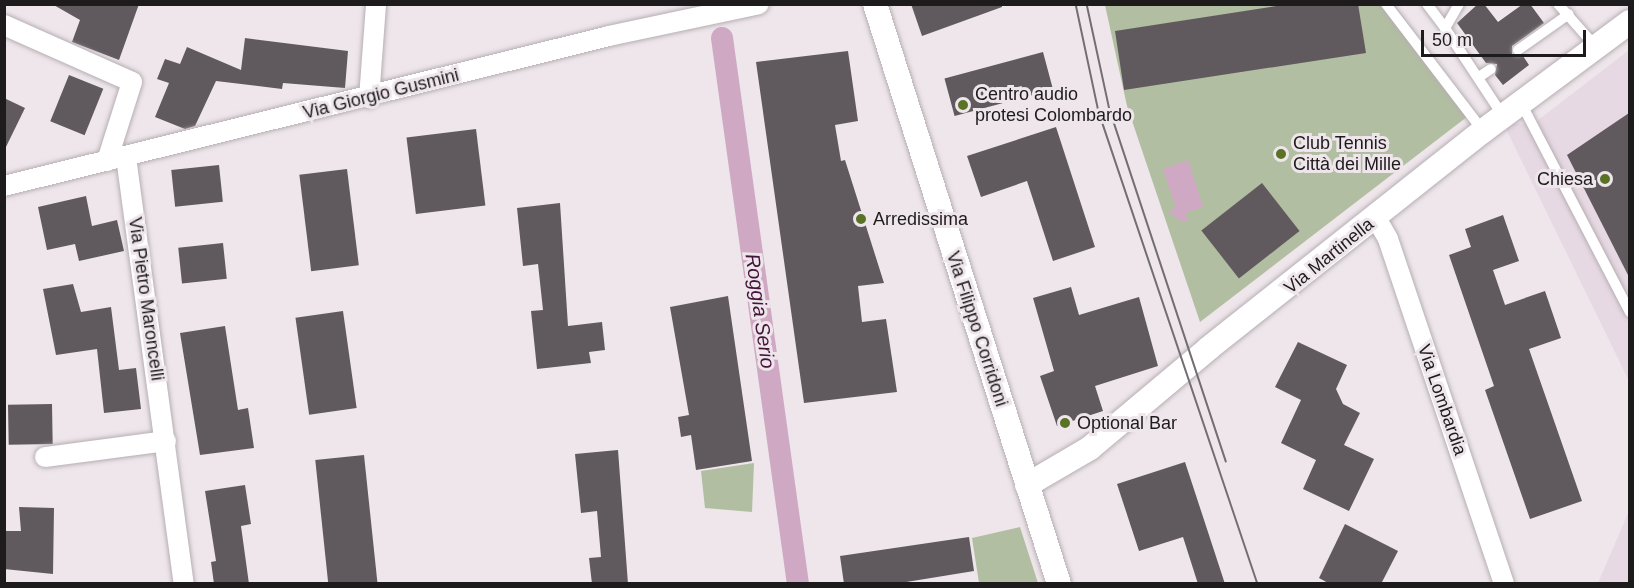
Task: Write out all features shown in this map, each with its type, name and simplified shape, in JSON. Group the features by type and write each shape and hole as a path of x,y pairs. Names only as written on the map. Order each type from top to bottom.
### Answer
{"street":[{"path":"369,98 376,4"},
{"name":"Via Giorgio Gusmini","path":"4,186 369,98 609,36 759,4"},
{"name":"Via Filippo Corridoni","path":"875,4 1059,584"},
{"name":"Via Martinella","path":"1027,485 1090,448 1209,348 1483,131 1629,22"},
{"path":"4,26 132,82 116,159"},
{"name":"Via Pietro Maroncelli","path":"116,159 166,441 184,584"},
{"name":"Via Lombardia","path":"1376,218 1388,239 1504,584"},
{"path":"45,457 166,441"}],"lane":[{"path":"1386,4 1483,131"},
{"path":"1427,4 1479,77 1512,110 1629,312"},
{"path":"1445,28 1459,4"},
{"path":"1518,50 1563,8 1596,47"},
{"path":"1479,77 1491,69"}],"shaded area":[{"path":"1629,50 1629,381 1503,123 1533,124"},
{"path":"1188,160 1203,207 1185,213 1188,221 1182,222 1168,211 1176,208 1163,169"},
{"path":"1629,511 1629,583 1598,583"}],"green space":[{"name":"Club Tennis Città dei Mille","path":"1105,5 1394,5 1472,113 1200,322 1127,106"},
{"path":"754,463 752,512 705,508 701,471"},
{"path":"1020,527 1038,583 979,583 972,538"}],"building":[{"path":"52,4 139,4 119,60 72,42 80,20"},
{"path":"911,4 1002,4 1002,7 922,36"},
{"path":"1289,4 1358,4 1366,53 1124,90 1115,31"},
{"path":"1478,4 1484,4 1498,22 1523,4 1530,4 1544,23 1512,46 1512,55 1523,56 1529,65 1503,85 1495,75 1497,64 1486,63 1457,23"},
{"path":"245,38 348,51 345,88 283,83 282,89 216,81 195,126 185,129 155,117 169,83 157,79 165,59 180,64 187,47 241,70"},
{"path":"848,51 858,121 835,125 841,161 845,160 884,283 858,286 862,322 886,319 897,392 804,403 756,62"},
{"path":"1043,52 1053,90 955,116 944,78"},
{"path":"69,75 103,89 85,135 50,121"},
{"path":"4,98 25,108 4,151"},
{"name":"Chiesa","path":"1629,113 1629,277 1567,155"},
{"path":"1056,127 1095,247 1053,261 1027,181 981,197 967,156"},
{"path":"476,129 485,205 416,214 407,138"},
{"path":"219,165 223,202 175,207 171,170"},
{"path":"347,169 359,265 311,271 299,175"},
{"path":"1262,183 1300,231 1239,278 1201,230"},
{"path":"86,196 92,226 117,220 124,251 79,261 75,244 47,250 38,207"},
{"path":"560,203 568,326 602,322 605,350 589,352 591,363 537,369 531,311 543,310 538,264 523,266 517,208"},
{"path":"1503,215 1519,261 1493,270 1505,305 1545,291 1561,338 1529,349 1582,501 1530,519 1485,390 1494,386 1449,255 1471,247 1465,229"},
{"path":"223,243 227,279 182,284 178,248"},
{"path":"73,284 81,312 111,307 119,370 136,368 141,409 104,413 97,349 56,355 43,289"},
{"path":"1071,287 1079,315 1139,297 1158,366 1095,386 1103,411 1057,426 1040,376 1054,371 1033,298"},
{"path":"728,296 752,461 696,470 691,435 681,437 678,417 689,415 670,307"},
{"path":"343,311 357,408 309,415 295,318"},
{"path":"225,326 238,410 248,408 254,448 200,455 180,333"},
{"path":"1298,342 1347,365 1336,389 1343,404 1360,413 1344,445 1374,459 1349,511 1303,489 1316,460 1281,443 1301,400 1275,387"},
{"path":"52,404 53,444 9,445 8,405"},
{"path":"618,450 628,584 592,584 589,558 601,557 597,511 581,513 575,454"},
{"path":"364,455 378,584 328,584 315,460"},
{"path":"1185,462 1225,584 1198,584 1183,537 1139,551 1117,484"},
{"path":"245,485 251,524 241,526 249,584 214,584 211,562 216,561 205,491"},
{"path":"19,507 54,508 53,574 4,569 4,531 21,531"},
{"path":"1345,524 1398,551 1381,584 1330,584 1319,578"},
{"path":"969,537 974,571 894,584 844,584 840,556"}],"waterway":[{"name":"Roggia Serio","path":"722,38 798,584"}],"tram line":[{"path":"1076,4 1099,112 1258,584"},
{"path":"1087,4 1110,110 1226,461"}],"place":[{"name":"Centro audio protesi Colombardo","path":"963,105"},
{"name":"Club Tennis Città dei Mille","path":"1281,154"},
{"name":"Chiesa","path":"1605,179"},
{"name":"Arredissima","path":"861,219"},
{"name":"Optional Bar","path":"1065,423"}]}
